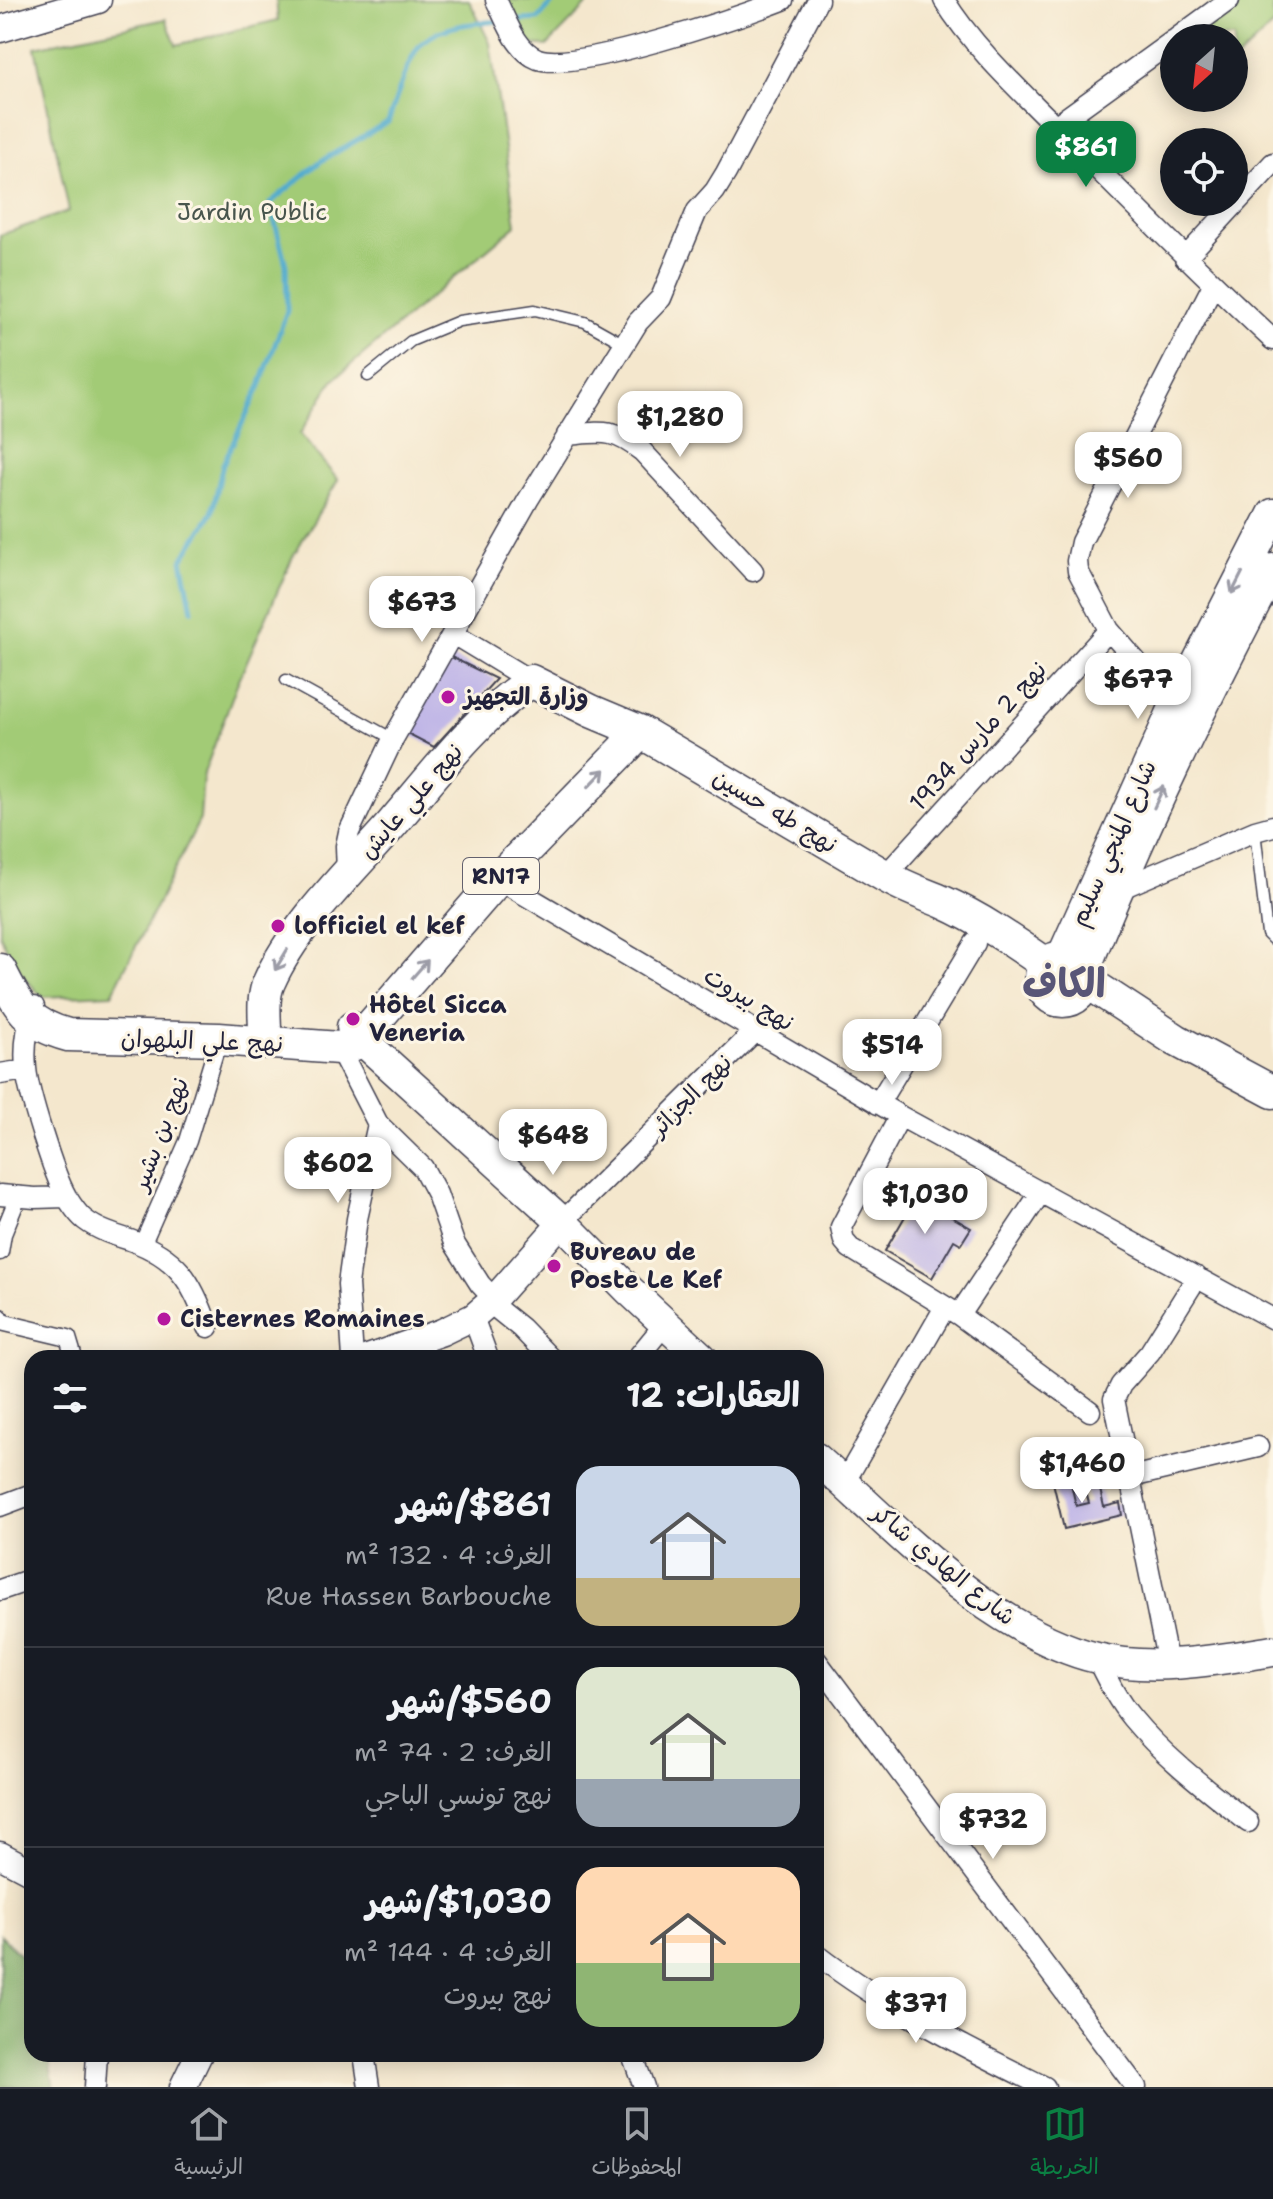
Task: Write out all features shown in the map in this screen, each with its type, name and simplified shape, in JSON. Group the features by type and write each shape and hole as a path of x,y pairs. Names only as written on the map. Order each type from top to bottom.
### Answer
{"main road":[{"name":"شارع المنجي سليم","path":"1066,975 1273,514"},
{"name":"شارع المنجي سليم","path":"1066,975 1117,890 1184,715 1273,569"},
{"path":"531,681 641,732"},
{"name":"نهج علي عايش","path":"266,1033 264,1000 267,985 280,960 347,873 494,709 531,681"},
{"name":"نهج طه حسين","path":"641,732 897,883 945,903 1176,1040 1273,1092"},
{"name":"RN17","path":"356,1036 498,879 641,732"},
{"name":"نهج طه حسين","path":"897,883 943,924 975,943 1066,975"},
{"path":"0,945 32,1011"},
{"path":"0,970 16,1003 32,1011"},
{"name":"نهج علي البلهوان","path":"32,1011 48,1030 68,1035 219,1039 266,1033"},
{"name":"نهج علي البلهوان","path":"32,1011 266,1033 356,1036"},
{"path":"356,1036 562,1222 693,1350"},
{"name":"شارع الهادي شاكر","path":"824,1465 883,1520 982,1602 1027,1631 1097,1659 1168,1664 1273,1651"}],"street":[{"path":"0,29 50,7 98,0"},
{"path":"496,0 517,40 527,52 537,59 554,62 627,50 783,0"},
{"path":"347,873 349,832 393,739 567,435 638,322 661,298 697,211 726,173 818,0"},
{"path":"944,0 968,33 1055,126 1185,258 1273,340"},
{"path":"1196,24 1229,0"},
{"path":"1055,126 1160,50"},
{"path":"1185,258 1273,163"},
{"path":"1184,715 1109,630 1078,571 1078,551 1213,285"},
{"path":"567,435 606,432 622,436 642,451 753,571"},
{"name":"نهج 2 مارس 1934","path":"897,883 1109,630"},
{"path":"453,634 531,681"},
{"path":"1117,890 1264,828"},
{"name":"نهج بيروت","path":"498,879 878,1104 1273,1319"},
{"path":"878,1104 975,943"},
{"path":"32,1011 26,1070 55,1171 66,1197 83,1219 100,1230 142,1245 174,1264 185,1275 208,1327"},
{"name":"نهج الجزائر","path":"391,1350 442,1332 485,1306 562,1222 754,1032"},
{"path":"352,1350 348,1284 357,1219 378,1124 356,1036"},
{"name":"نهج بن بشير","path":"142,1245 188,1141 219,1039"},
{"path":"0,1074 26,1070"},
{"path":"900,1116 841,1227 841,1234 850,1248 952,1311 1090,1411"},
{"path":"378,1124 423,1168 437,1194 454,1243 480,1284 485,1306 488,1350"},
{"path":"844,1483 952,1311 1041,1192"},
{"path":"0,1252 9,1196 66,1197"},
{"path":"1168,1664 1114,1399 1121,1385 1150,1352 1197,1277"},
{"path":"485,1306 521,1328 542,1350"},
{"path":"0,1317 1,1322 68,1338 72,1350"},
{"path":"644,1350 664,1325"},
{"path":"1131,1477 1258,1447"},
{"path":"0,1506 24,1498"},
{"path":"0,1590 24,1582"},
{"path":"1097,1659 1130,1716 1195,1779 1248,1822"},
{"path":"824,1671 1136,2087"},
{"path":"0,1855 24,1868"},
{"path":"824,1960 882,2000 961,2045 1045,2087"},
{"path":"95,2087 97,2062"},
{"path":"183,2087 195,2062"},
{"path":"365,2062 369,2087"},
{"path":"635,2062 644,2087"}],"lane":[{"path":"368,376 411,341 459,321 535,310 585,322 626,345"},
{"path":"286,680 393,739"},
{"path":"1264,828 1267,934 1273,940"}],"green space":[{"name":"Jardin Public","path":"276,0 469,0 490,43 516,225 333,380 300,434 338,480 293,556 237,684 203,776 200,819 112,994 42,997 16,968 0,935 0,235 69,211 35,47 166,19 176,45 278,20"},
{"path":"505,0 592,0 547,46 531,44"},
{"path":"1217,0 1273,0 1273,25 1248,49 1248,24 1190,24"},
{"path":"0,1935 24,1959 24,2062 49,2062 54,2087 0,2087"}],"building":[{"name":"وزارة التجهيز","path":"443,653 496,679 434,747 407,733"},
{"path":"909,1192 971,1228 961,1244 954,1240 932,1278 885,1251 907,1213 899,1209"},
{"path":"1069,1474 1076,1506 1089,1503 1085,1488 1099,1485 1104,1507 1120,1503 1122,1515 1064,1529 1052,1478"}],"waterway":[{"path":"511,21 538,19 555,0"},
{"path":"192,610 182,560 212,513 223,464 260,386 287,311 286,265 270,203 321,161 388,122 408,67 423,42 450,28 501,21"}],"place":[{"name":"وزارة التجهيز","path":"448,697"},
{"name":"lofficiel el kef","path":"278,926"},
{"name":"Hôtel Sicca Veneria","path":"353,1019"},
{"name":"Bureau de Poste Le Kef","path":"554,1266"},
{"name":"Cisternes Romaines","path":"164,1319"}],"district":[{"name":"الكاف","path":"1064,983"}]}
